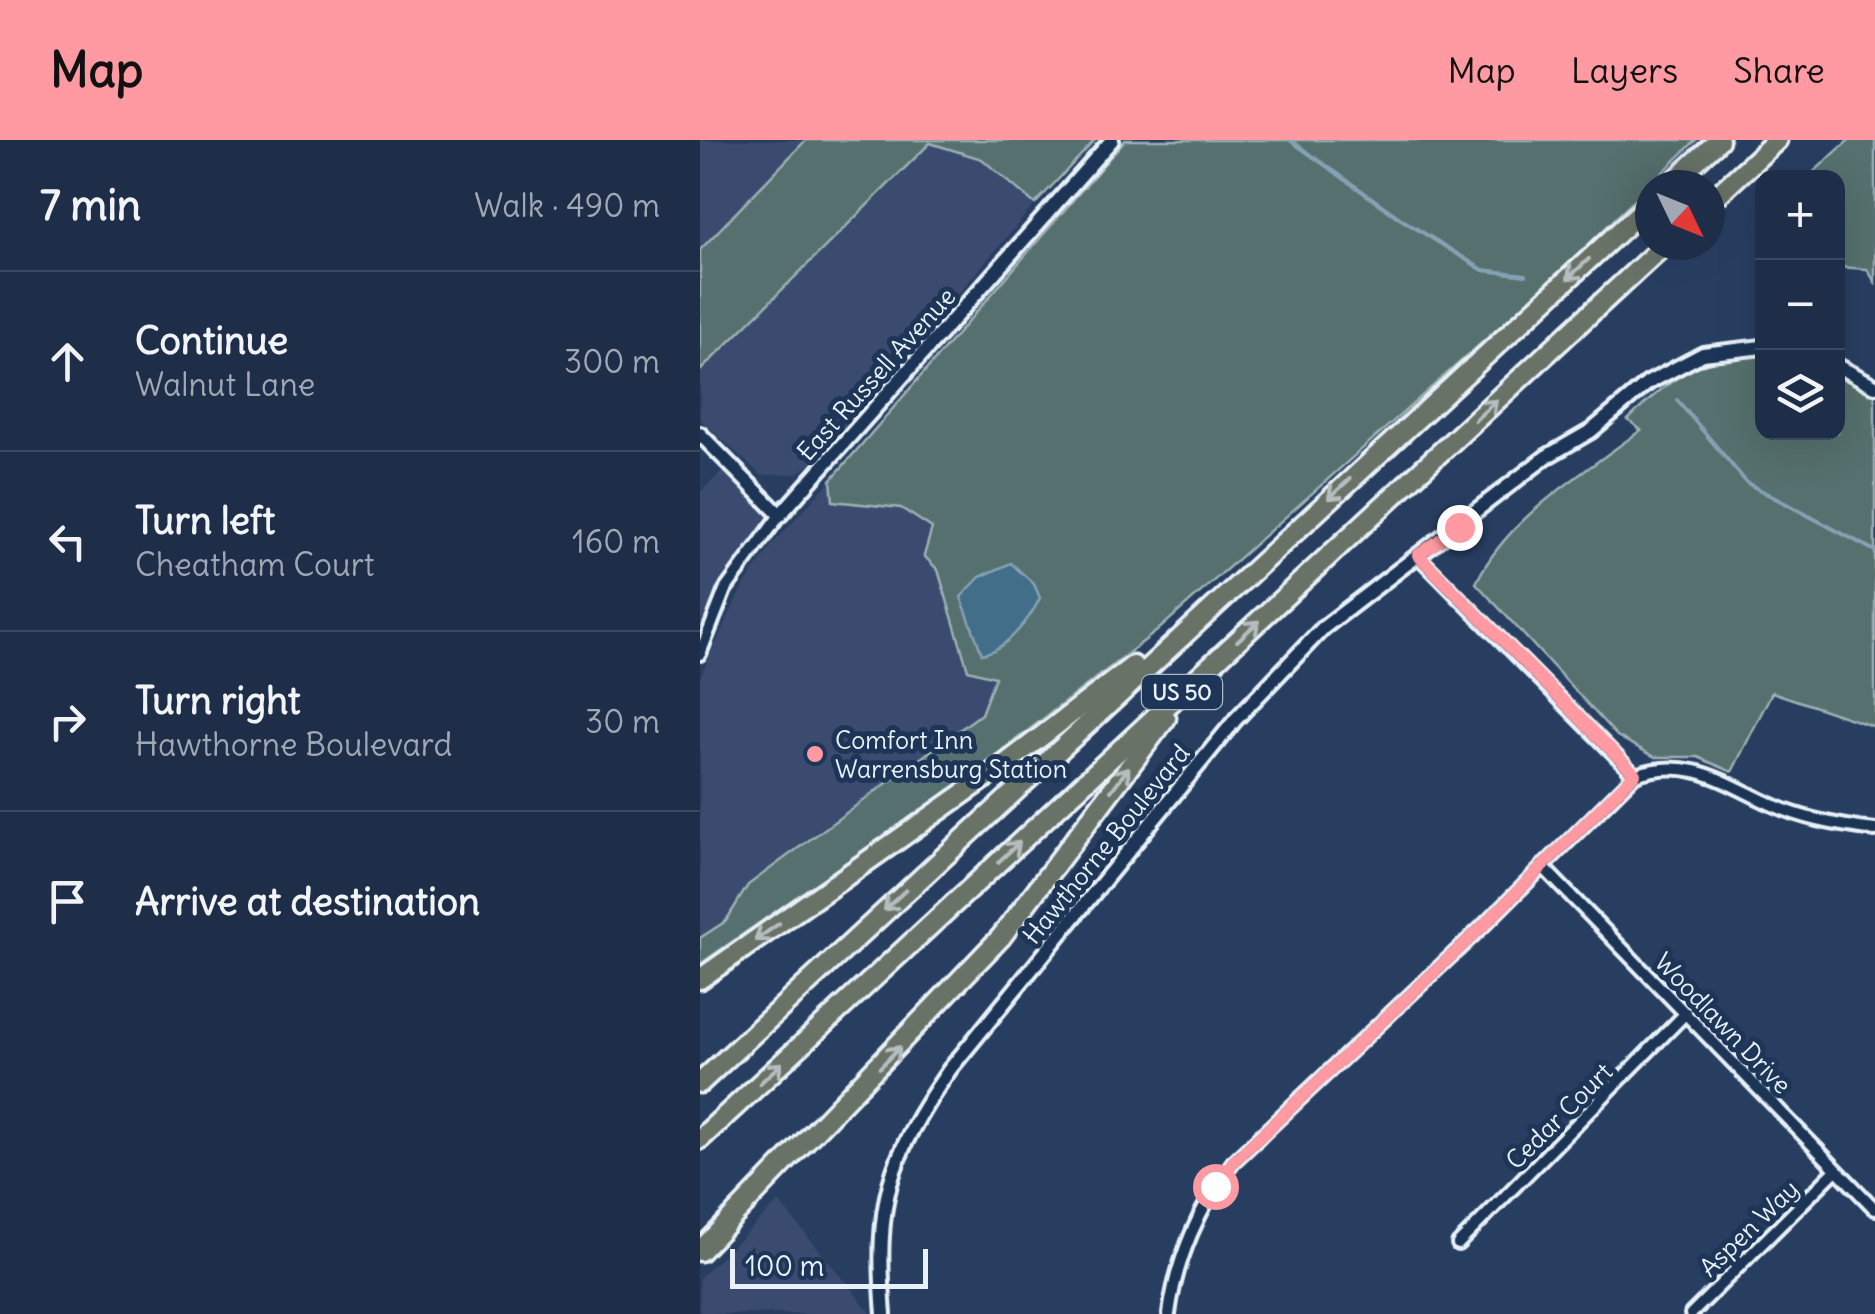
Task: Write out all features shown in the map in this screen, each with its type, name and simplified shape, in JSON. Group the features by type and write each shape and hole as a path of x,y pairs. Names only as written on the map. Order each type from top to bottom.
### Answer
{"highway":[{"path":"1686,170 1718,140"},
{"path":"1725,188 1777,140"},
{"name":"US 50","path":"700,1083 1635,217"},
{"name":"US 50","path":"700,1140 1648,260"},
{"path":"700,979 1004,765 1213,605"},
{"path":"700,1252 1001,936 1188,686"}],"street":[{"name":"East Russell Avenue","path":"700,654 725,590 780,515 1112,140"},
{"name":"Hawthorne Boulevard","path":"884,1314 879,1256 886,1192 908,1131 950,1069 1274,677 1345,608 1546,457 1591,431 1648,383 1703,354 1755,348"},
{"path":"1845,370 1875,386"},
{"path":"700,434 780,515"},
{"path":"1418,555 1635,774"},
{"path":"1168,1314 1186,1248 1215,1186 1233,1162 1635,774 1654,768 1689,768 1721,777 1777,807 1875,830"},
{"name":"Woodlawn Drive","path":"1542,866 1875,1210"},
{"name":"Cedar Court","path":"1458,1244 1686,1014"},
{"name":"Aspen Way","path":"1691,1314 1836,1170"}],"shaded area":[{"path":"700,140 806,140 700,250"},
{"path":"930,143 982,159 1035,204 815,461 797,474 761,475 700,419 700,371"},
{"path":"725,469 774,516 739,567 700,654 700,492"},
{"path":"831,480 834,501 901,508 932,528 938,570 968,669 996,676 981,714 748,885 726,921 700,938 700,677 740,592 772,545"},
{"path":"1011,563 1034,584 1040,598 1016,632 1000,647 982,654 961,597 980,577"},
{"path":"779,1202 872,1314 700,1314 700,1277"}],"green space":[{"path":"806,140 1095,140 1035,204 982,159 930,143 700,371 700,250"},
{"path":"1125,140 1696,140 1665,170 1635,170 1635,199 1549,283 1157,631 961,782 700,964 700,938 726,921 748,885 981,714 995,677 968,670 938,570 924,556 932,528 901,508 833,501 831,480"},
{"path":"1849,140 1875,140 1875,282 1867,269 1845,267 1845,170 1816,170"},
{"path":"1755,350 1755,440 1845,440 1845,367 1875,383 1875,727 1772,692 1732,772 1698,757 1655,757 1617,736 1476,583 1507,537 1527,517 1641,430 1628,420 1660,390 1689,371"}],"waterway":[{"path":"1290,140 1401,219 1483,270 1526,275"},
{"path":"1677,400 1747,483 1875,551"}],"place":[{"name":"Comfort Inn Warrensburg Station","path":"815,754"}],"route":[{"path":"1215,1186 1233,1162 1481,928 1635,774 1418,555 1459,527"}]}
